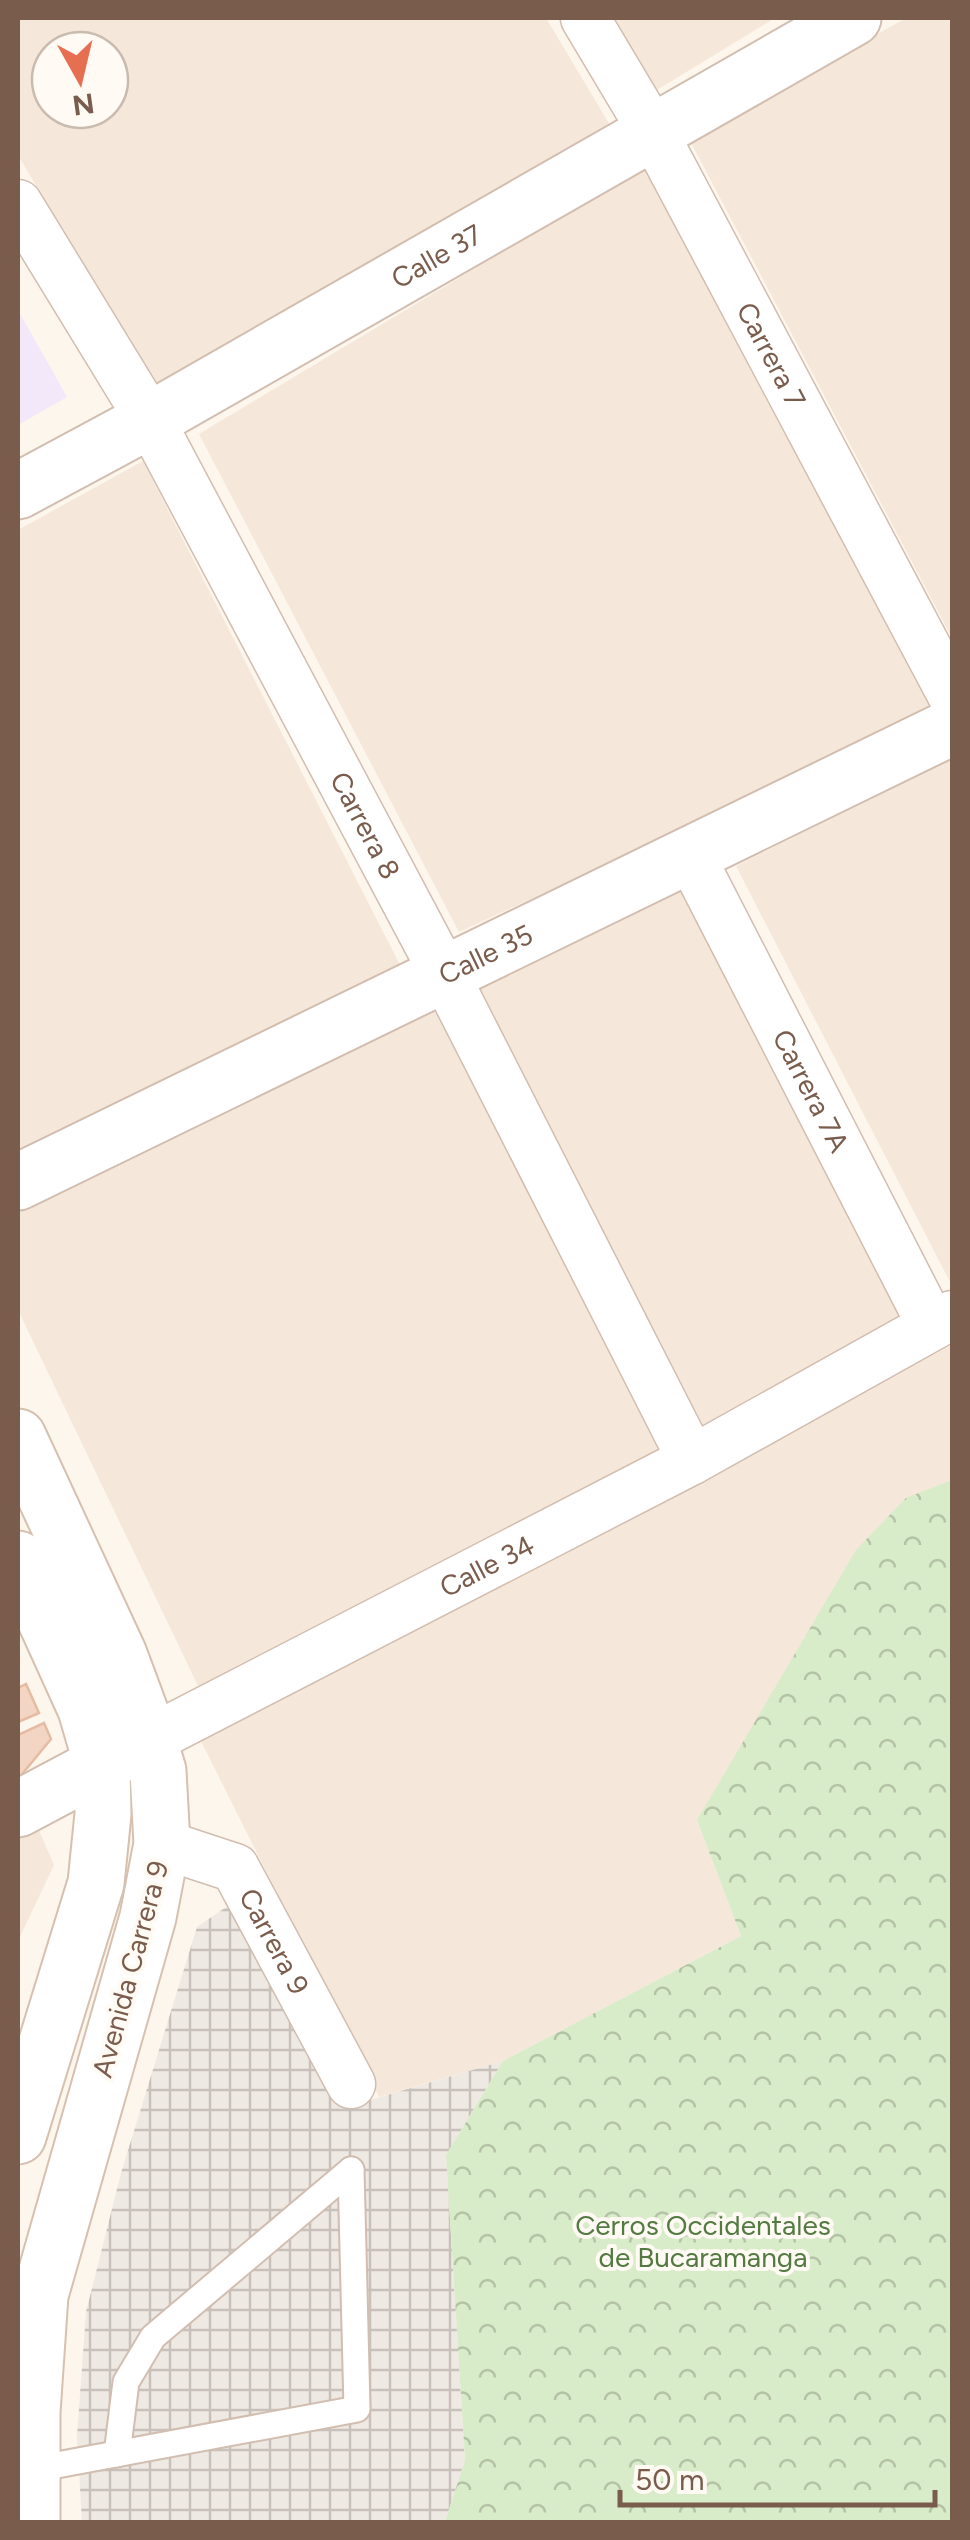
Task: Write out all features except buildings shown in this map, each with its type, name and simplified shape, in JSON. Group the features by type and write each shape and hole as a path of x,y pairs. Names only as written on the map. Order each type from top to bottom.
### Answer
{"street":[{"name":"Carrera 7","path":"585,18 653,132 952,695"},
{"name":"Calle 37","path":"18,492 853,18"},
{"name":"Carrera 8","path":"18,204 150,420 444,974 692,1460"},
{"name":"Calle 35","path":"18,1182 952,728"},
{"name":"Carrera 7A","path":"690,855 942,1321"},
{"name":"Calle 34","path":"18,1810 692,1460 942,1321"},
{"name":"Avenida Carrera 9","path":"18,1437 119,1656 126,1752 102,1826 96,1882 18,2136"},
{"name":"Avenida Carrera 9","path":"18,1559 79,1692 162,1800 162,1844 148,1917 40,2295 34,2349 31,2496"},
{"name":"Carrera 9","path":"162,1844 235,1868 351,2084"}],"lane":[{"path":"31,2496 117,2454 356,2409 351,2170 153,2337 126,2382 117,2454"}],"shaded area":[{"path":"18,18 546,18 610,125 156,390 18,155"},
{"path":"607,18 775,18 652,93"},
{"path":"906,18 952,18 952,638 689,139"},
{"path":"644,167 933,714 459,932 199,434"},
{"path":"18,310 67,397 18,425"},
{"path":"143,461 400,965 18,1154 18,530"},
{"path":"952,756 952,1281 950,1282 736,866"},
{"path":"685,884 906,1325 701,1427 479,986"},
{"path":"437,1008 661,1454 199,1688 18,1310 18,1208"},
{"path":"952,1345 952,1480 697,1820 741,1936 503,2061 379,2097 201,1741"},
{"path":"37,1826 54,1865 18,1941 18,1837"},
{"path":"238,1899 343,2108 503,2061 446,2155 465,2460 445,2522 82,2522 77,2436 86,2312 121,2173 197,1927"}],"green space":[{"name":"Cerros Occidentales de Bucaramanga","path":"952,1480 952,2522 445,2522 465,2460 446,2155 503,2061 741,1936 697,1820 856,1550 906,1498"}]}
